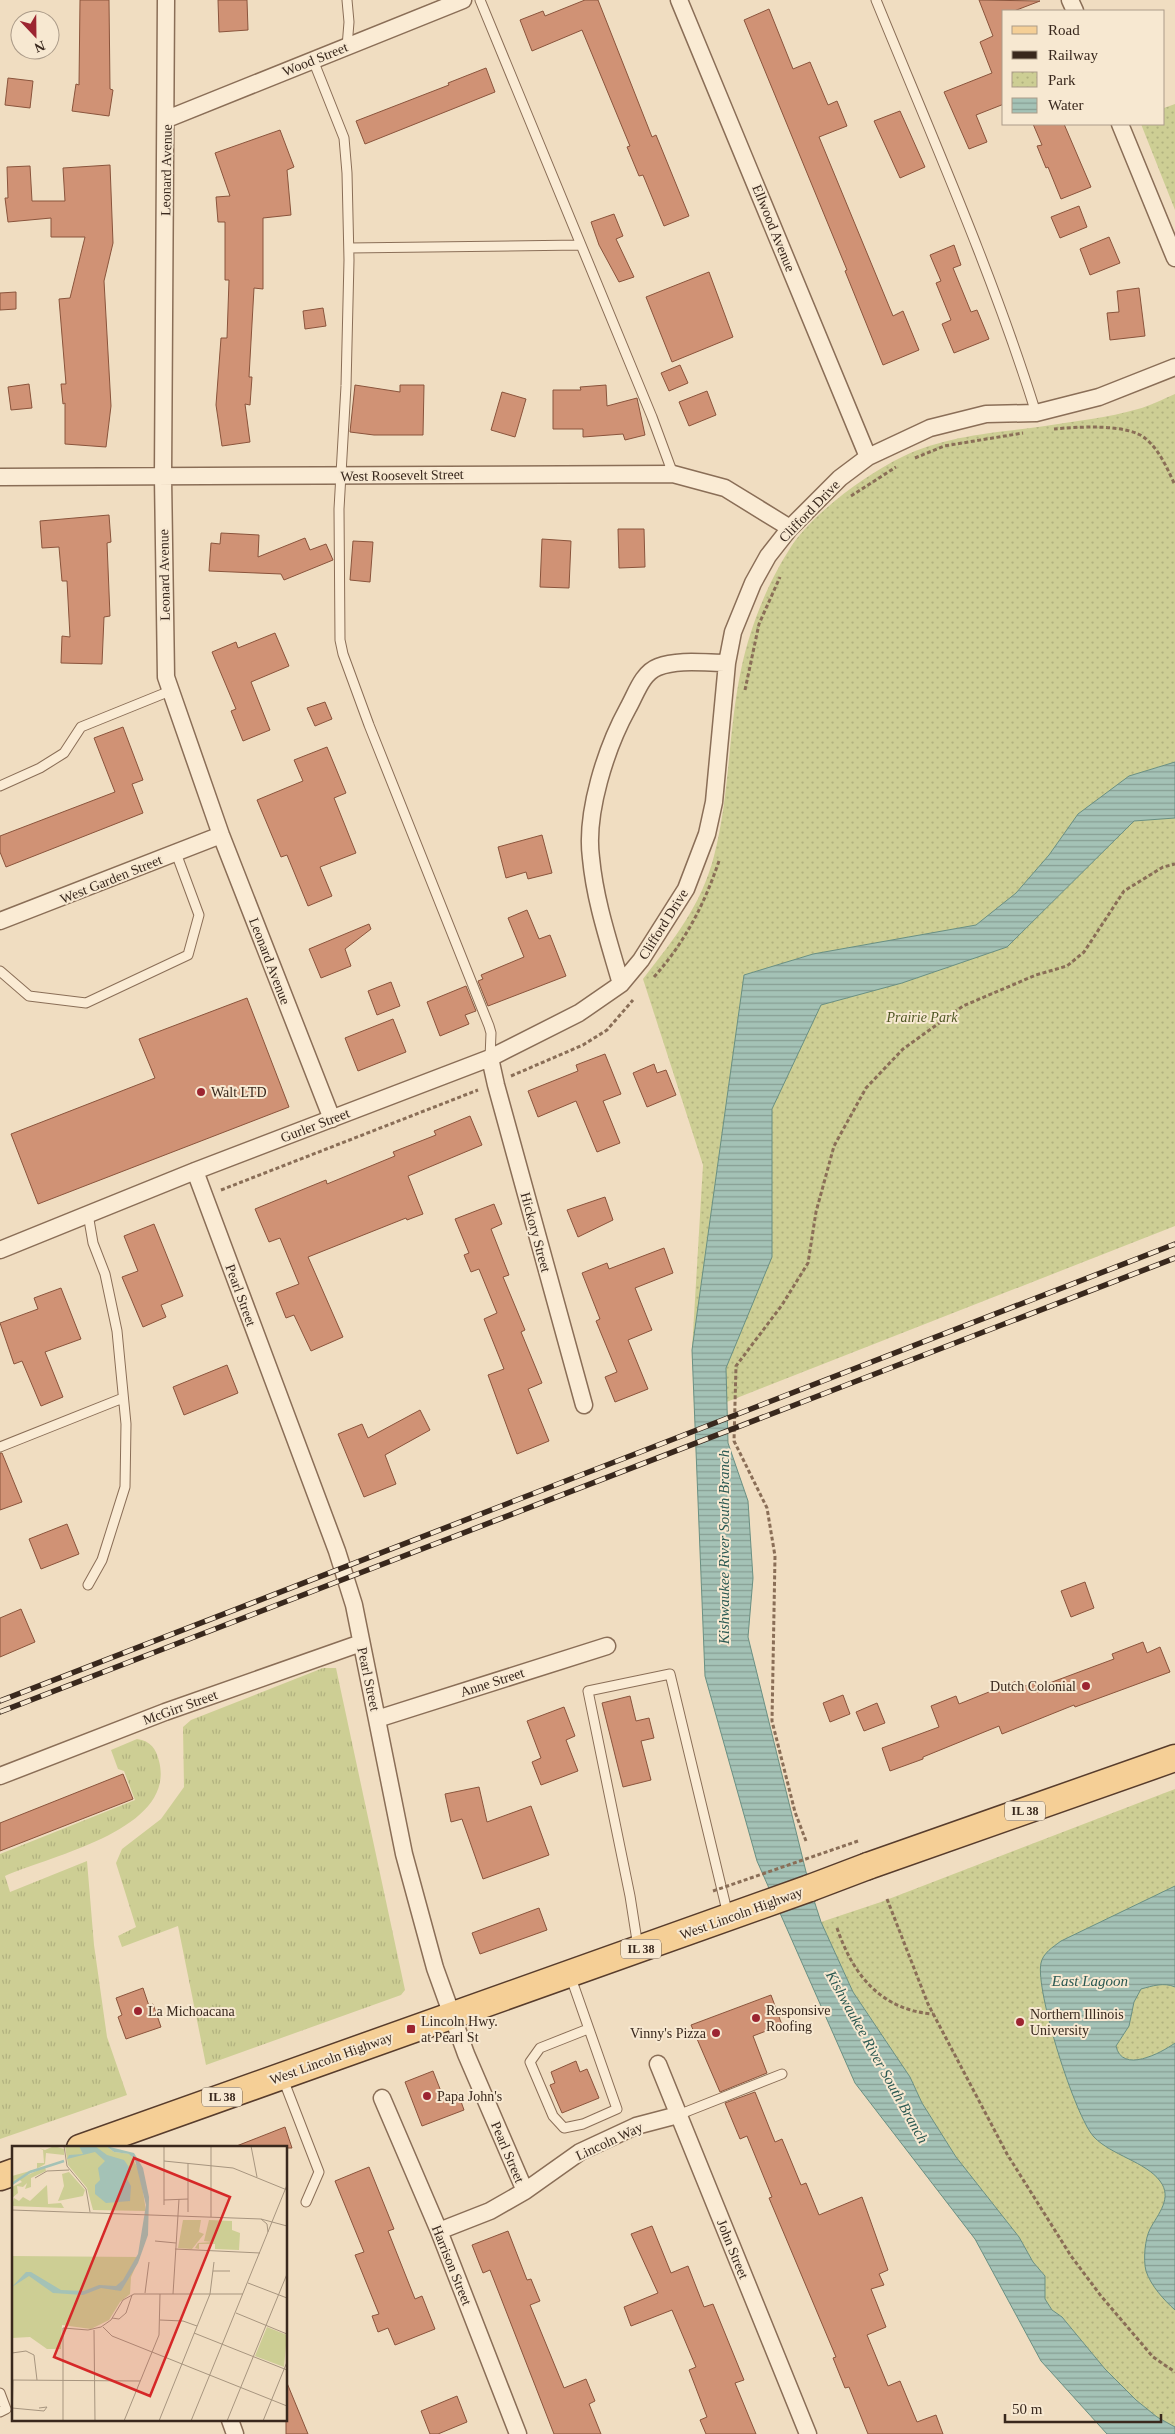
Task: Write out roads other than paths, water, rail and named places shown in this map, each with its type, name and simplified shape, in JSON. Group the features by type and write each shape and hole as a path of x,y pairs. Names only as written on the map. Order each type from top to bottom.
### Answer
{"main road":[{"name":"West Lincoln Highway","path":"92,2146 115,2142 282,2076 411,2029 453,2016 868,1866 1175,1758"},
{"path":"0,2177 12,2173"}],"street":[{"name":"Leonard Avenue","path":"166,0 162,477 166,678 221,835 332,1119"},
{"name":"Wood Street","path":"166,119 463,0"},
{"name":"Ellwood Avenue","path":"679,0 868,457"},
{"path":"1120,125 1175,258"},
{"name":"Clifford Drive","path":"621,984 641,960 686,889 707,834 714,802 727,663 733,632 753,583 768,556 790,528 840,478 868,457 901,440 955,420 986,414 1036,413 1099,397 1175,367"},
{"name":"West Roosevelt Street","path":"0,477 672,474 725,488 790,528"},
{"path":"621,984 598,900 590,856 592,816 604,766 623,717 647,674 658,667 671,664 727,663"},
{"name":"West Garden Street","path":"0,921 221,835"},
{"name":"Gurler Street","path":"0,1250 195,1171 490,1058 578,1013 621,984"},
{"name":"Hickory Street","path":"490,1058 584,1405"},
{"name":"Pearl Street","path":"195,1171 337,1551 354,1604 404,1854 435,1968 466,2054 525,2191"},
{"name":"McGirr Street","path":"0,1776 165,1712 362,1643"},
{"name":"Anne Street","path":"377,1719 607,1646"},
{"name":"John Street","path":"658,2064 808,2434"},
{"name":"Harrison Street","path":"382,2098 438,2231 518,2434"},
{"name":"Lincoln Way","path":"438,2231 490,2211 525,2191 580,2152 636,2126 678,2115"},
{"path":"231,2422 235,2434"}],"lane":[{"path":"347,0 349,22 347,47"},
{"path":"480,0 652,417 672,474"},
{"path":"876,0 985,265 1014,342 1036,413"},
{"path":"313,60 344,138 349,248 346,386 340,476 338,593 343,654 369,725 489,1026 490,1058"},
{"path":"349,248 580,245"},
{"path":"0,786 40,768 64,753 81,727 170,691"},
{"path":"0,971 29,996 86,1003 188,955 199,915 176,853"},
{"path":"88,1214 93,1243 105,1274 117,1331 126,1424 125,1487 102,1560 88,1585"},
{"path":"0,1447 123,1398"},
{"path":"638,1950 630,1896 588,1691 670,1674 717,1890 721,1920"},
{"path":"570,1974 617,2109 583,2124 564,2128 552,2116 530,2062 540,2048 588,2029"},
{"path":"678,2115 782,2074"},
{"path":"282,2076 319,2172 306,2202"},
{"path":"0,2393 6,2410 0,2412"}],"water":[{"name":"Kishwaukee River South Branch","path":"1175,762 1175,818 1134,821 1007,947 902,983 821,1005 772,1109 772,1257 726,1368 728,1443 748,1501 753,1578 748,1637 810,1888 821,1922 853,1992 910,2077 922,2103 956,2157 1019,2237 1033,2262 1045,2276 1045,2299 1052,2310 1062,2317 1105,2369 1136,2400 1157,2417 1175,2427 1175,2434 1107,2434 1041,2361 975,2239 855,2083 757,1861 705,1676 692,1350 744,975 813,954 976,925 1016,893 1049,855 1078,814 1129,776"},
{"name":"East Lagoon","path":"1175,1886 1175,1987 1162,1985 1141,1989 1134,2002 1129,2026 1116,2046 1120,2054 1126,2059 1134,2060 1152,2056 1175,2043 1175,2310 1154,2287 1148,2277 1145,2266 1147,2238 1165,2200 1164,2187 1154,2174 1101,2143 1094,2137 1086,2125 1067,2080 1050,2025 1044,1999 1041,1963 1049,1950 1061,1941"}],"railway":[{"path":"0,1701 1175,1244"},
{"path":"0,1712 1175,1258"}],"place":[{"name":"Walt LTD","path":"201,1092"},
{"name":"Dutch Colonial","path":"1086,1686"},
{"name":"La Michoacana","path":"138,2011"},
{"name":"Responsive Roofing","path":"756,2018"},
{"name":"Northern Illinois University","path":"1020,2022"},
{"name":"Lincoln Hwy. at Pearl St","path":"411,2029"},
{"name":"Vinny's Pizza","path":"716,2033"},
{"name":"Papa John's","path":"427,2096"}],"park label":[{"name":"Prairie Park","path":"922,1017"}]}
